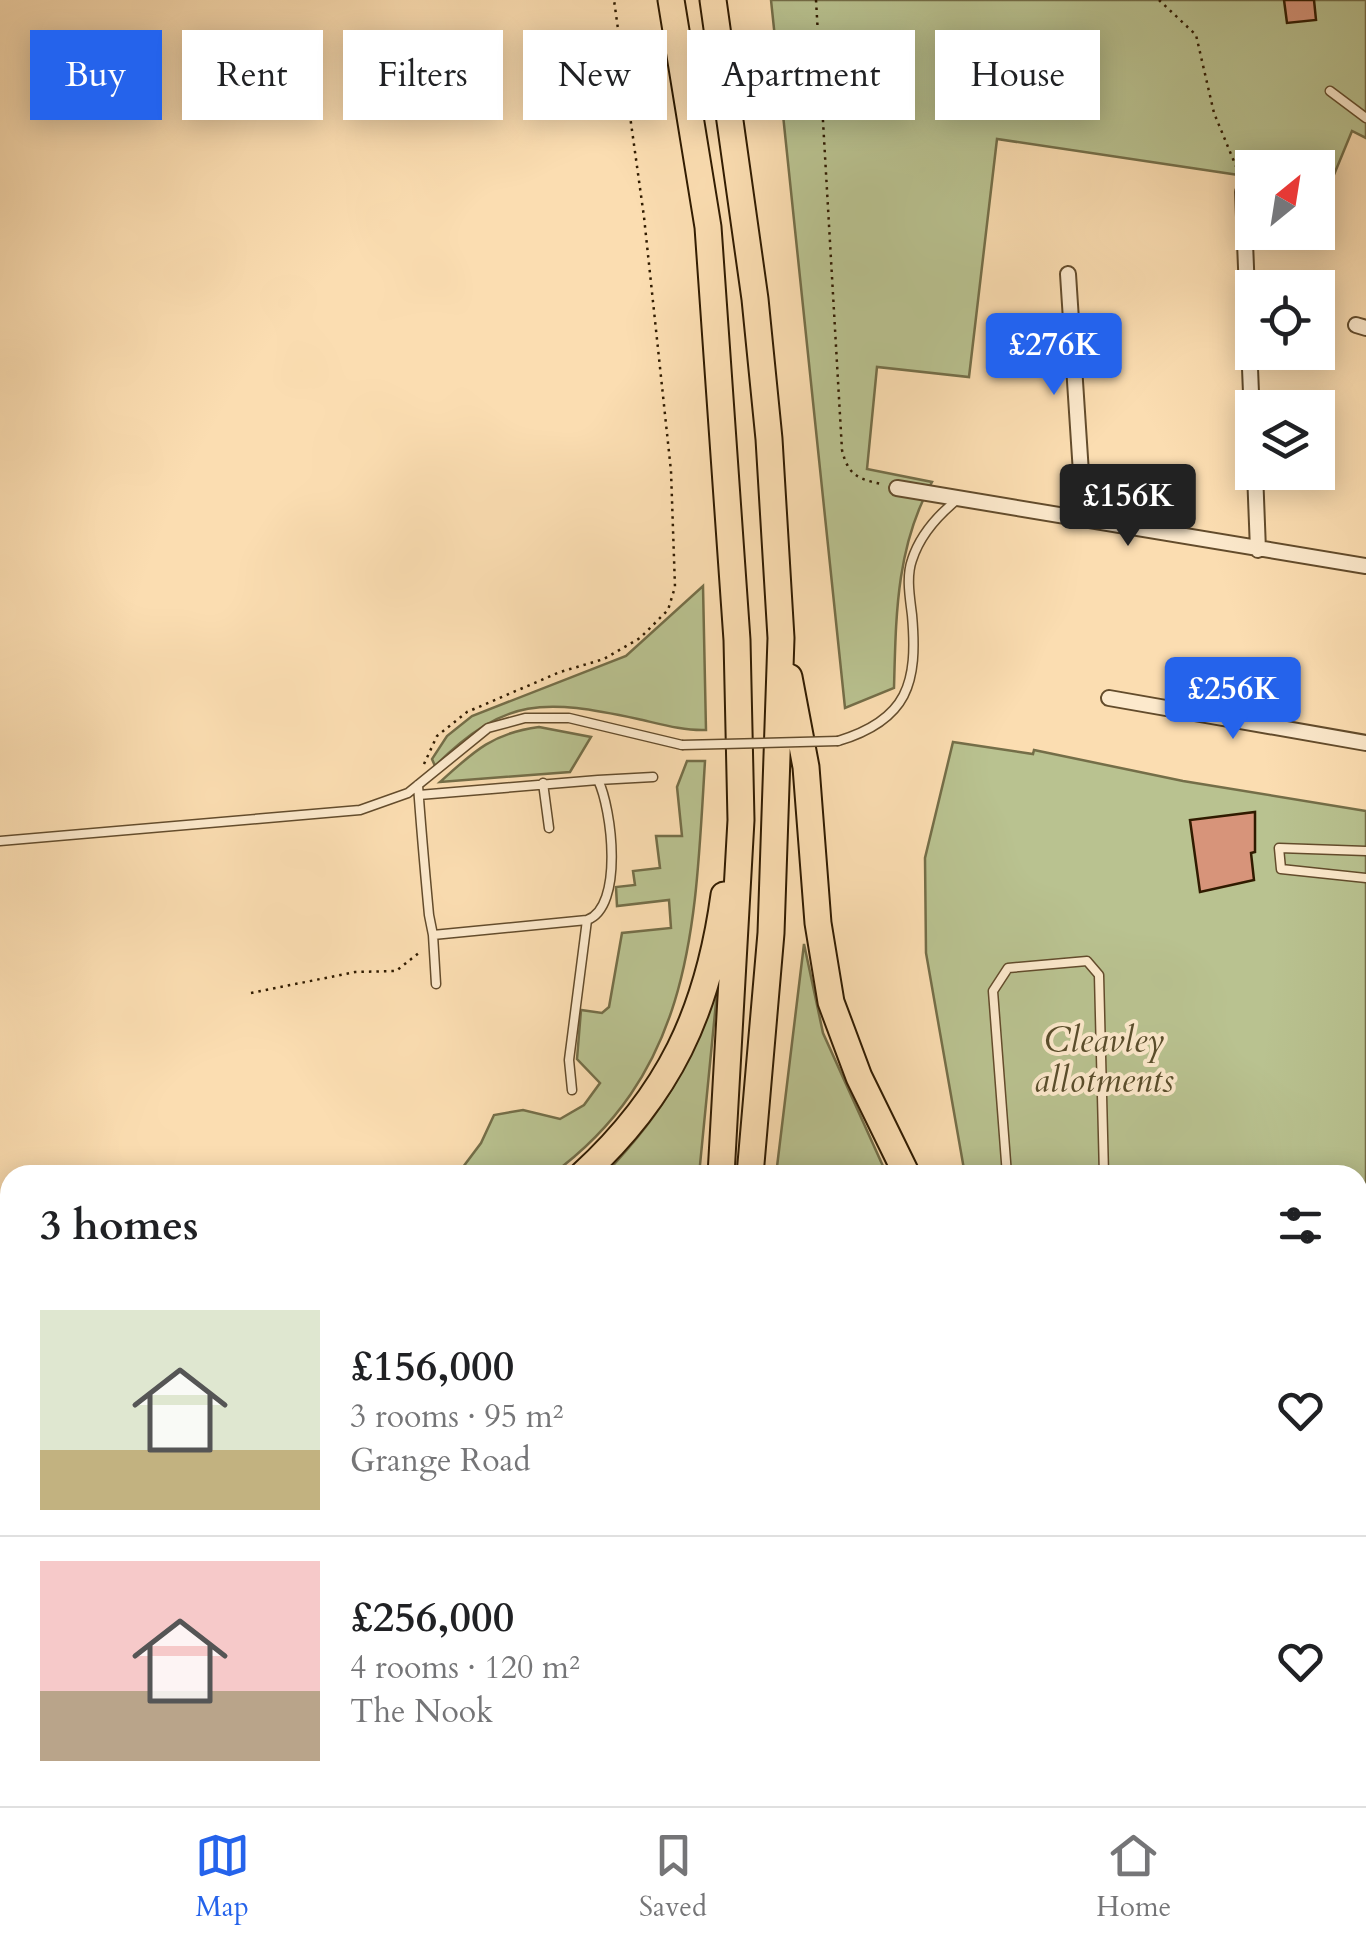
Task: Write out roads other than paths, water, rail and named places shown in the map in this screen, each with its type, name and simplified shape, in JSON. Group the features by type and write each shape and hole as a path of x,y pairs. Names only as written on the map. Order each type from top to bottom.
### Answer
{"highway":[{"path":"671,0 708,226 738,706 741,820 722,1165"},
{"path":"714,0 760,348 781,638 771,932 751,1165"},
{"path":"781,638 806,767 824,974 841,1033 902,1165"},
{"path":"591,1165 651,1102 693,1024 712,964 731,851 738,706"},
{"path":"886,1131 908,1165"}],"street":[{"path":"1245,250 1251,390"},
{"path":"1068,274 1084,519"},
{"path":"897,488 1366,566"},
{"path":"1256,490 1258,550"},
{"path":"1109,698 1366,743"}],"lane":[{"path":"1330,91 1366,118"},
{"path":"418,790 488,728 526,718 570,718 682,745 838,741 866,733 891,716 910,684 915,652 910,563 938,515 958,498"},
{"path":"0,842 360,810 418,790 652,777"},
{"path":"433,939 587,920 598,915 612,886 612,858 598,780"},
{"path":"543,783 549,828"},
{"path":"418,790 436,984"},
{"path":"1366,851 1279,848 1281,869 1366,878"},
{"path":"572,1090 569,1060 587,920"},
{"path":"1006,1165 993,991 1008,968 1087,961 1099,975 1104,1165"}],"park label":[{"name":"Cleavley allotments","path":"1104,1061"}]}
